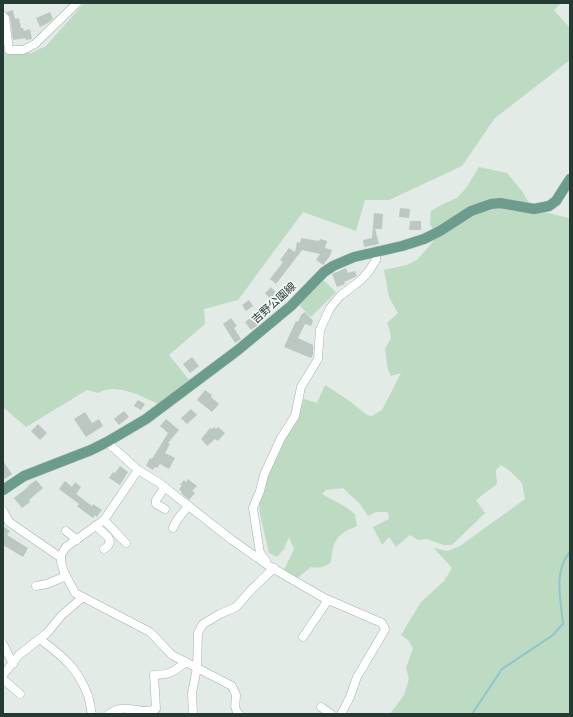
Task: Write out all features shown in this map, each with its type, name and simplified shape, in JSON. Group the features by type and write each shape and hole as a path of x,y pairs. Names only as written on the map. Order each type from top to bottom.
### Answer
{"main road":[{"name":"吉野公園線","path":"3,490 24,476 91,450 146,419 238,350 291,306 324,272 342,262 376,251 402,246 424,239 440,231 471,211 491,204 500,203 534,209 549,206 556,201 570,179"}],"street":[{"path":"3,16 5,18 9,50 23,50 35,44 77,3"},
{"path":"272,567 260,553 253,508 260,492 264,475 281,438 295,416 302,387 318,359 320,330 330,308 340,296 361,280 369,271 376,260 376,251"},
{"path":"107,442 138,470 165,487 232,540 272,567 328,600 382,622 385,629 357,677 350,697 341,714"},
{"path":"138,470 104,520 66,547 61,556 61,562 66,576 75,593 150,632 172,655 232,686 236,695 234,705 237,712 240,714"},
{"path":"165,487 156,500 156,504 165,510"},
{"path":"173,528 177,520 188,506"},
{"path":"3,511 9,522 57,555 61,556"},
{"path":"104,520 126,543"},
{"path":"96,526 108,537 110,542 104,549"},
{"path":"66,531 77,540"},
{"path":"194,714 192,693 197,668 198,633 204,624 236,607 272,567"},
{"path":"36,586 47,584 66,576"},
{"path":"3,675 19,655 47,633 62,615 83,597"},
{"path":"303,638 328,600"},
{"path":"40,639 65,658 77,671 87,693 92,714"},
{"path":"3,644 13,664"},
{"path":"109,714 120,709 129,708 146,711 156,709 154,675 167,675 186,662"},
{"path":"3,679 20,694"},
{"path":"321,707 332,714"}],"green space":[{"path":"84,3 561,3 554,10 570,28 570,60 495,118 462,166 389,200 365,200 356,231 303,212 238,300 204,309 205,324 169,355 190,381 159,404 128,391 113,389 98,393 87,390 26,427 3,407 3,52 31,53 46,46"},
{"path":"479,167 507,173 537,212 550,213 570,218 570,714 390,714 404,695 409,679 406,668 413,648 408,640 401,635 421,602 444,581 452,568 434,548 448,551 460,546 525,499 522,483 501,465 496,470 497,484 476,500 485,513 452,545 444,545 427,539 418,540 410,535 396,547 389,537 382,545 373,527 389,519 388,512 376,512 368,516 360,504 343,488 326,490 322,494 346,507 355,514 357,526 337,538 333,548 331,562 322,567 311,567 296,579 283,572 294,549 289,537 284,549 277,557 269,553 260,514 259,502 265,488 269,467 301,408 304,399 317,403 325,385 367,415 372,416 382,410 401,373 391,376 388,370 385,349 391,338 387,323 398,313 389,297 384,270 407,265 417,260 437,237 430,224 431,211 457,198 466,188"},
{"path":"323,280 336,292 311,317 299,305"}],"building":[{"path":"13,10 15,19 19,18 21,28 23,28 24,31 30,29 32,39 26,40 25,38 13,40 10,17 6,12"},
{"path":"50,12 53,19 40,27 36,18"},
{"path":"400,208 410,209 409,218 399,217"},
{"path":"374,213 383,214 382,229 375,229 379,244 364,247 363,240 372,238"},
{"path":"410,221 421,221 421,230 409,230"},
{"path":"301,238 327,241 325,248 332,250 330,256 323,265 316,260 320,254 302,250 276,284 270,279 283,262 280,260 289,248 295,252 297,242 300,243"},
{"path":"346,268 348,273 355,271 357,276 344,282 345,284 337,287 332,274"},
{"path":"271,287 283,301 277,307 265,293"},
{"path":"249,300 253,306 246,311 242,305"},
{"path":"305,312 313,321 311,326 305,324 298,338 313,345 313,354 311,358 284,347 296,321 298,322 301,315"},
{"path":"254,315 259,324 251,330 245,322"},
{"path":"231,318 237,326 234,328 241,339 235,343 223,324"},
{"path":"192,357 199,366 190,373 183,364"},
{"path":"205,390 212,395 211,397 219,404 212,412 197,400"},
{"path":"138,400 145,404 141,410 134,406"},
{"path":"191,409 197,415 187,424 181,418"},
{"path":"124,411 129,417 119,425 114,419"},
{"path":"85,412 92,423 99,419 103,426 86,437 74,419"},
{"path":"166,419 179,430 168,443 170,444 165,453 175,458 169,469 160,464 153,470 146,466 168,433 160,426"},
{"path":"38,424 47,433 40,440 31,431"},
{"path":"214,427 216,429 218,427 225,433 218,441 215,439 207,446 201,439 210,428 212,429"},
{"path":"3,461 12,474 5,479 3,476"},
{"path":"120,466 128,472 120,485 109,478"},
{"path":"188,479 197,486 192,491 195,493 189,500 181,493 182,492 179,489 184,480 186,482"},
{"path":"36,480 43,488 22,508 14,498"},
{"path":"65,481 72,487 75,482 81,487 76,494 92,506 93,504 102,510 97,517 95,515 93,518 82,510 77,506 79,504 59,489"},
{"path":"3,526 10,531 7,535 28,548 23,557 3,545"}],"waterway":[{"path":"472,714 502,669 553,635 563,624 559,586 561,568 570,552"}]}
